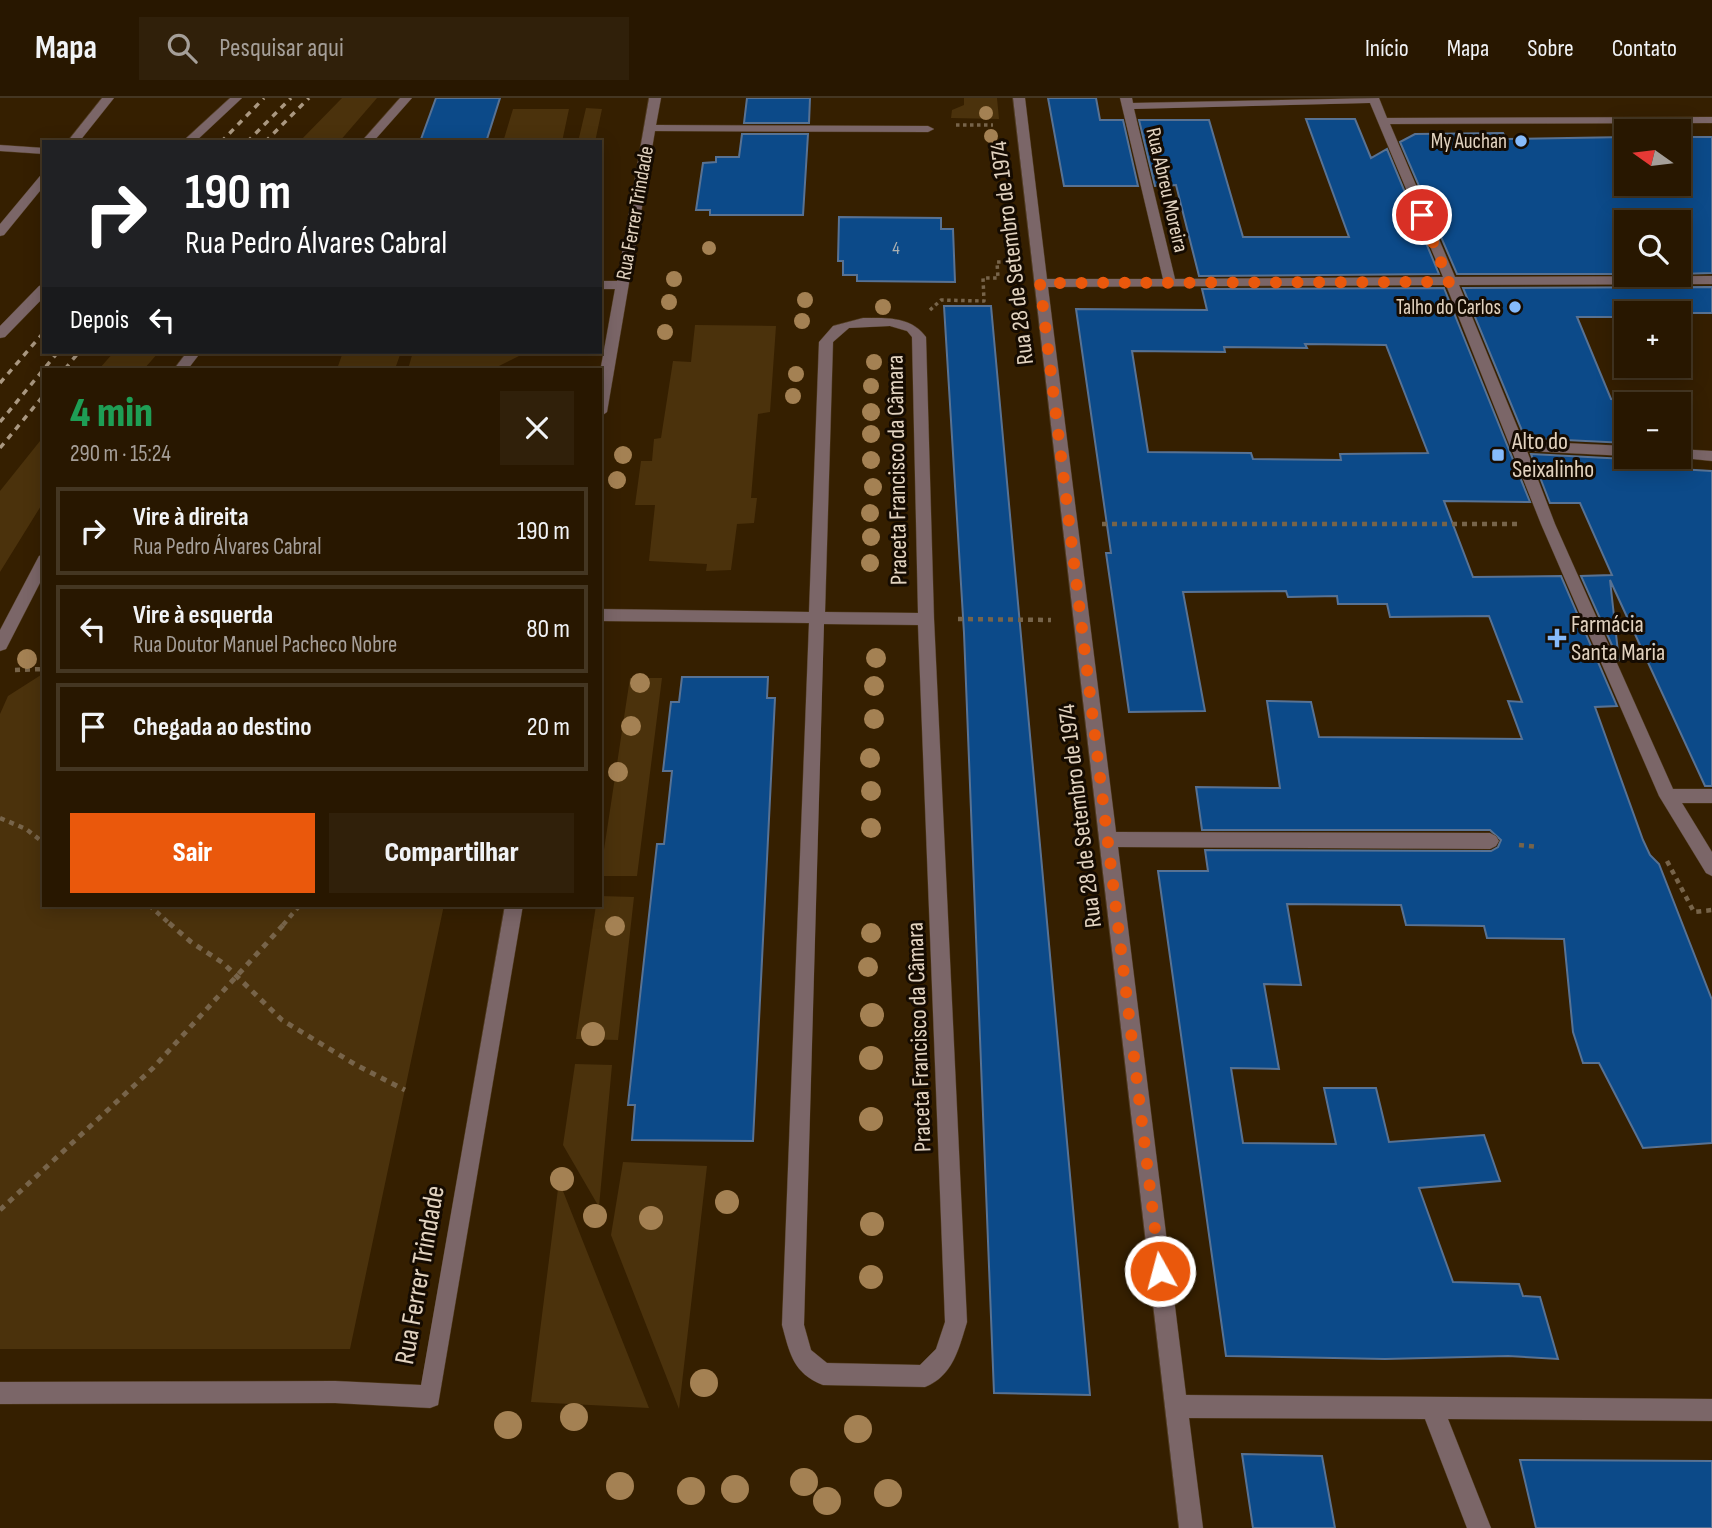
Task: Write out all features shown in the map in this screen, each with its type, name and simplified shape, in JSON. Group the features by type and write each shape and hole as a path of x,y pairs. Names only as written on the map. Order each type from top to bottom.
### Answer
{"street":[{"path":"75,140 108,98"},
{"path":"190,140 236,98"},
{"path":"370,140 406,98"},
{"name":"Rua Ferrer Trindade","path":"602,401 654,98"},
{"name":"Rua 28 de Setembro de 1974","path":"1019,98 1191,1528"},
{"path":"1374,99 1548,524 1668,796 1712,868"},
{"name":"Rua Abreu Moreira","path":"1170,283 1127,102 1374,99"},
{"path":"1384,121 1712,120"},
{"path":"649,128 928,129"},
{"path":"0,148 42,151"},
{"path":"0,232 42,180"},
{"path":"1040,283 1712,280"},
{"path":"602,285 623,285"},
{"path":"0,334 42,291"},
{"name":"Praceta Francisco da Câmara","path":"890,322 912,328 919,337 926,619 956,1322 945,1356 925,1376 823,1374 802,1357 793,1325 817,620 826,342 830,333 844,324 890,322"},
{"path":"182,368 192,354"},
{"path":"1517,446 1614,450"},
{"path":"1691,455 1712,456"},
{"path":"0,645 42,564"},
{"path":"602,615 817,620 926,619"},
{"path":"1668,796 1712,796"},
{"path":"1108,839 1490,841"},
{"name":"Rua Ferrer Trindade","path":"0,1392 335,1392 430,1397 514,907"},
{"path":"1177,1406 1712,1410"},
{"path":"1433,1409 1479,1528"}],"path":[{"path":"928,129 942,125 1022,125"},
{"path":"941,300 984,301 984,278 998,278 997,262 1038,262"},
{"path":"1069,524 1548,524"},
{"path":"926,619 1081,620"},
{"path":"11,670 42,669"},
{"path":"0,818 26,829 42,841"},
{"path":"1666,859 1694,912 1712,910"},
{"path":"151,907 191,942 223,963 282,1020 356,1065 405,1090"},
{"path":"0,1210 153,1068 298,907"}],"shaded area":[{"path":"342,98 377,98 341,140 301,140"},
{"path":"964,98 997,98 999,119 951,118 952,110 964,105"},
{"path":"586,108 602,109 595,140 578,140"},
{"path":"513,109 569,109 562,140 504,140"},
{"path":"695,325 776,326 770,412 758,414 751,498 757,498 754,523 737,524 731,570 706,571 707,564 649,561 655,505 635,505 641,461 652,461 654,439 661,438 673,361 691,362"},
{"path":"112,354 157,354 145,368 100,368"},
{"path":"342,354 400,354 395,368 337,368"},
{"path":"412,354 523,354 495,368 408,368"},
{"path":"42,438 42,504 0,572 0,491"},
{"path":"42,674 42,907 444,907 350,1349 0,1349 0,714 8,696"},
{"path":"630,678 662,678 637,876 602,876"},
{"path":"602,896 634,897 618,1040 576,1039 596,907 602,907"},
{"path":"575,1064 612,1065 599,1207 563,1145"},
{"path":"623,1162 707,1166 679,1409 611,1235"},
{"path":"559,1181 649,1408 531,1402"}],"building":[{"path":"436,98 500,98 487,139 421,140"},
{"path":"747,98 810,98 809,123 744,123"},
{"path":"1048,98 1096,98 1100,120 1123,120 1138,186 1064,186"},
{"path":"1306,119 1355,119 1371,158 1387,149 1439,274 1199,276 1176,185 1155,186 1139,120 1209,120 1243,237 1349,237"},
{"path":"1503,133 1506,139 1614,137 1614,196 1691,196 1691,137 1712,137 1712,273 1691,274 1691,210 1614,210 1614,274 1457,274 1400,142 1415,134"},
{"path":"742,134 808,134 803,215 710,215 710,210 696,210 703,163 716,162 716,157 739,157"},
{"path":"839,217 941,218 941,229 953,229 955,282 857,281 857,275 843,275 843,261 838,261"},
{"path":"1712,287 1712,313 1691,313 1691,301 1614,301 1614,317 1577,317 1611,399 1614,399 1614,442 1525,438 1463,288"},
{"path":"1444,288 1530,502 1444,501 1473,577 1561,576 1617,706 1595,707 1643,840 1650,855 1659,864 1712,1000 1712,1143 1643,1148 1599,1063 1583,1063 1573,1032 1564,939 1487,938 1484,926 1406,925 1401,905 1287,904 1301,985 1264,984 1279,1069 1231,1068 1243,1143 1336,1144 1324,1088 1376,1088 1389,1142 1484,1135 1500,1181 1419,1188 1453,1282 1519,1284 1523,1296 1540,1297 1558,1359 1508,1356 1385,1359 1226,1356 1158,871 1208,871 1205,850 1491,851 1498,847 1501,840 1490,830 1202,830 1196,787 1280,788 1267,701 1311,702 1319,737 1522,739 1508,701 1522,702 1489,616 1390,617 1387,604 1338,604 1337,596 1288,597 1286,591 1183,592 1205,711 1129,712 1106,553 1111,553 1076,309 1207,310 1202,289","holes":["1386,345 1428,453 1340,454 1341,460 1253,459 1251,453 1148,452 1132,351 1225,352 1224,347"]},
{"path":"944,306 991,306 1090,1395 994,1393 964,633"},
{"path":"1531,454 1614,458 1614,469 1712,471 1712,786 1705,786 1610,580 1619,661 1581,576 1612,575 1580,503 1550,503"},
{"path":"682,677 768,677 767,698 775,698 753,1141 632,1140 635,1105 628,1105 657,844 664,844 672,771 663,771 671,702 679,702"},
{"path":"1242,1454 1322,1456 1335,1528 1253,1528"},
{"path":"1520,1460 1712,1461 1712,1528 1536,1528"}],"railway":[{"path":"223,140 264,98"},
{"path":"249,140 291,98"},
{"path":"267,140 309,98"},
{"path":"0,383 42,334"},
{"path":"45,368 56,354"},
{"path":"66,368 77,354"},
{"path":"0,422 42,371"},
{"path":"0,448 42,397"}],"place":[{"name":"My Auchan","path":"1521,141"},
{"name":"Talho do Carlos","path":"1515,307"},
{"name":"Alto do Seixalinho","path":"1498,455"},
{"name":"Farmácia Santa Maria","path":"1557,638"}],"route":[{"path":"1160,1271 1040,283 1449,282 1422,215"}]}
